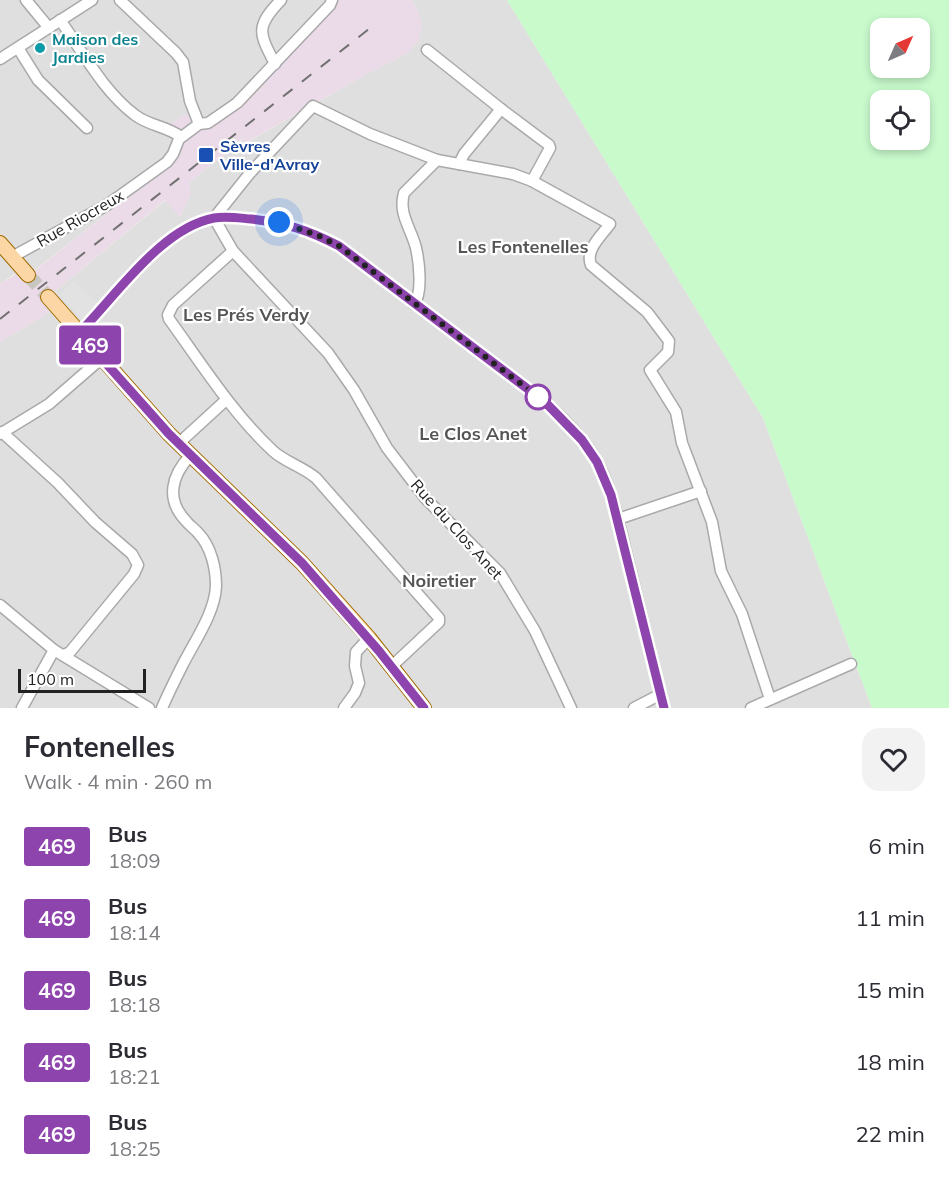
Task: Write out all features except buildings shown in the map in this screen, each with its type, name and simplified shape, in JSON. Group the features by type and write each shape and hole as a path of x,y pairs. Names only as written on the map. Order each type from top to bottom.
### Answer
{"main road":[{"path":"0,243 28,275"},
{"path":"48,297 178,444 302,563 369,638 424,708"}],"street":[{"path":"26,0 49,28"},
{"path":"0,59 92,0"},
{"path":"120,0 176,53 183,63 190,101 199,124"},
{"path":"275,64 261,38 261,28 269,13 281,0"},
{"path":"60,21 101,80 134,115 173,131 181,137 237,103 330,5 332,0"},
{"path":"18,48 38,80 87,128"},
{"path":"427,50 550,148 532,181"},
{"path":"214,218 250,173 313,106 370,134 437,160 513,174 532,181 610,224 590,251 589,260 591,265 647,312 669,341 668,352 650,370 676,412 682,443 702,491 711,522 721,571 742,614 770,699"},
{"path":"459,164 464,154 501,110"},
{"name":"Rue Riocreux","path":"12,257 107,205 167,162 181,137"},
{"path":"414,304 418,299 420,287 416,249 405,222 402,200 404,193 437,160"},
{"path":"79,333 124,282 172,238 214,218 279,222 317,235 339,246 545,402 565,421 597,462 618,519 664,708"},
{"name":"Rue du Clos Anet","path":"214,218 233,251 328,353 354,390 387,448 426,499 500,573 535,631 571,708"},
{"path":"233,251 173,305 168,315 226,400 276,453 306,469 316,478 439,618 439,622 392,666"},
{"path":"59,652 70,652 134,574 138,565 132,554 95,522 58,483 1,433 49,404 102,358"},
{"path":"178,444 226,400"},
{"path":"166,706 205,620 214,598 216,585 210,552 200,534 184,520 175,506 173,489 176,473 190,456"},
{"path":"618,519 702,491"},
{"path":"0,605 59,652 149,708"},
{"path":"344,708 359,683 355,666 356,652 369,638"},
{"path":"22,708 59,652"},
{"path":"751,708 851,664"},
{"path":"634,708 661,694"}],"shaded area":[{"path":"0,0 336,0 206,127 164,128 180,154 175,161 23,279 14,274 0,284"},
{"path":"336,0 412,0 422,24 418,41 408,53 245,143 242,139 189,183 191,193 180,217 165,200 42,302 50,312 0,342 0,284 18,273 24,279 178,158 180,154 164,128 194,109 206,127"},
{"path":"412,0 507,0 763,418 872,708 0,708 0,342 50,312 42,302 166,200 181,216 189,183 243,139 246,143 408,53 418,11"},
{"path":"74,281 99,305 84,322 59,294"}],"green space":[{"path":"507,0 949,0 949,708 872,708 763,418"}],"tunnel":[{"path":"28,275 48,297"}],"railway":[{"path":"0,319 374,25"}],"bus line":[{"name":"469","path":"424,708 379,651 302,563 169,434 79,333 124,282 172,238 187,229 214,218 279,222 317,235 339,246 545,402 565,421 597,462 611,495 664,708"}],"place":[{"name":"Maison des Jardies","path":"40,48"},
{"name":"Sèvres Ville-d'Avray","path":"206,155"}],"district":[{"name":"Les Fontenelles","path":"523,247"},
{"name":"Les Prés Verdy","path":"246,315"},
{"name":"Le Clos Anet","path":"473,434"},
{"name":"Noiretier","path":"439,581"}],"route":[{"path":"279,222 317,235 339,246 545,402 538,397"}]}
